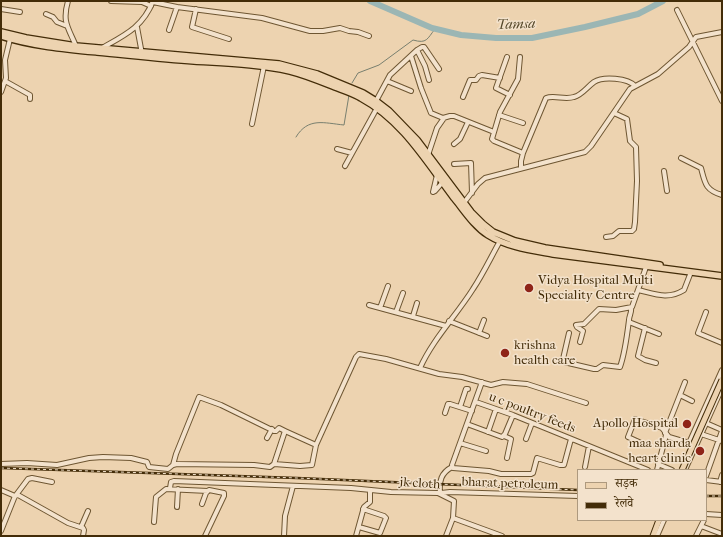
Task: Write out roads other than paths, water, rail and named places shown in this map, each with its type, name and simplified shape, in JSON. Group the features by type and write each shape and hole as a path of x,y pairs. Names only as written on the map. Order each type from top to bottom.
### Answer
{"highway":[{"path":"1,32 26,38 76,46 264,66 307,76 360,97 377,108 406,133 442,182 462,205 488,228 502,237 544,248 722,272"},
{"path":"1,36 36,45 96,52 279,64 317,74 353,88 376,101 389,112 428,154 476,224 487,234 500,241 553,254 722,276"}],"main road":[{"path":"682,469 722,380"},
{"path":"653,536 659,521"}],"street":[{"path":"68,1 65,17 76,46"},
{"path":"111,1 153,3 262,18 310,31 323,31 340,28 369,36"},
{"path":"96,52 137,27 153,3"},
{"path":"169,30 177,7"},
{"path":"1,9 20,12"},
{"path":"196,9 192,27 229,38"},
{"path":"677,10 722,101"},
{"path":"46,14 53,17 57,22 68,26"},
{"path":"137,27 142,54"},
{"path":"462,205 478,184 485,178 585,152 591,146 630,89 658,74 698,36 722,32"},
{"path":"1,92 5,81 3,75 10,39"},
{"path":"376,101 393,72 422,47 424,47 439,69"},
{"path":"418,50 429,80"},
{"path":"411,56 421,88 432,114 444,118 451,116 494,132"},
{"path":"507,57 497,88 510,95"},
{"path":"520,57 518,77 499,115 493,141 523,153"},
{"path":"252,124 264,66"},
{"path":"463,97 470,80 476,80 482,75 500,78"},
{"path":"521,168 523,153 545,99 548,97 576,97 593,83 603,79 626,80 635,86"},
{"path":"5,81 30,95 30,99"},
{"path":"387,81 411,91"},
{"path":"345,166 377,108"},
{"path":"606,237 613,236 619,231 632,231 635,224 637,181 636,146 630,141 627,120 614,112"},
{"path":"499,115 523,123"},
{"path":"428,154 437,128 444,118"},
{"path":"454,144 460,139 468,122"},
{"path":"337,149 352,153"},
{"path":"681,158 701,168 704,180 709,189 722,195"},
{"path":"454,164 471,163 472,193"},
{"path":"664,171 667,190"},
{"path":"437,175 432,192 435,192 442,182"},
{"path":"420,368 449,321 473,290 500,241"},
{"path":"569,333 563,359 564,362 594,369 597,369 603,365 619,368 632,311 631,308 646,267"},
{"path":"638,290 664,296 671,296 684,290 691,272"},
{"path":"380,308 388,286"},
{"path":"396,312 403,293"},
{"path":"413,316 417,303"},
{"path":"369,305 446,326"},
{"path":"580,342 583,331 576,326 584,324 599,308 616,310 631,308"},
{"path":"706,312 698,332 722,343"},
{"path":"479,333 484,320"},
{"path":"449,321 487,336"},
{"path":"629,322 659,334"},
{"path":"645,328 638,352 639,357 656,363"},
{"path":"1,464 27,463 57,465 103,457 131,458 147,462 149,468 168,469 174,465 254,465 270,467 274,464 310,465 313,463 316,445 356,357 359,354 386,359 439,374 462,377 491,385 503,382 527,384 586,403"},
{"path":"689,443 722,370"},
{"path":"440,493 439,484 441,478 445,471 452,467 482,382"},
{"path":"657,469 666,434 685,382"},
{"path":"685,469 722,388"},
{"path":"460,407 466,389 468,389"},
{"path":"680,395 692,401"},
{"path":"174,465 176,454 200,398 221,405 272,430 276,431 280,428 316,445"},
{"name":"u c poultry feeds","path":"476,402 513,415 646,469"},
{"path":"445,413 449,404 472,411"},
{"path":"488,432 496,409"},
{"path":"504,436 513,415"},
{"path":"641,443 628,437 635,419 660,428 669,437 696,445"},
{"path":"526,439 532,423"},
{"path":"706,423 722,430 720,440 707,473"},
{"path":"467,424 501,437 504,436 511,439 507,458"},
{"path":"267,438 272,430"},
{"path":"274,464 285,431"},
{"path":"701,434 720,440"},
{"path":"452,467 489,471 501,474 531,474 537,458 564,465 566,463 571,439"},
{"path":"460,443 486,451"},
{"path":"585,467 589,446"},
{"path":"658,464 670,469"},
{"path":"707,480 721,482 722,475"},
{"path":"1,531 16,495 28,479 32,478 52,482"},
{"name":"jk cloth","path":"170,488 171,482 174,481 391,492 440,493 453,500 453,518 446,536"},
{"path":"284,536 284,521 293,486"},
{"path":"154,522 157,495 163,493 166,489 210,490 223,492 224,495 205,536"},
{"path":"177,507 178,489"},
{"path":"1,490 16,495 68,522 82,527"},
{"path":"356,536 365,506 370,502 370,490"},
{"path":"202,504 208,491"},
{"name":"bharat petroleum","path":"440,493 450,492 577,496"},
{"path":"359,527 380,533 386,520 385,516 364,509"},
{"path":"82,536 84,530 82,527 88,511"},
{"path":"707,514 722,515"},
{"path":"453,518 502,536"},
{"path":"657,536 664,521"},
{"path":"696,536 704,521"},
{"path":"701,526 722,534"}],"waterway":[{"name":"Tamsa","path":"370,1 432,28 461,35 496,38 532,38 585,27 638,14 663,1"},
{"path":"352,83 358,73 379,65 413,40 426,40 435,29"},
{"path":"296,137 306,126 311,124 323,123 344,125 349,95"}],"railway":[{"path":"1,468 297,478 577,490"},
{"path":"707,496 722,496"}],"place":[{"name":"Vidya Hospital Multi Speciality Centre","path":"529,288"},
{"name":"krishna health care","path":"505,353"},
{"name":"Apollo Hospital","path":"687,424"},
{"name":"maa sharda heart clinic","path":"700,451"}]}
